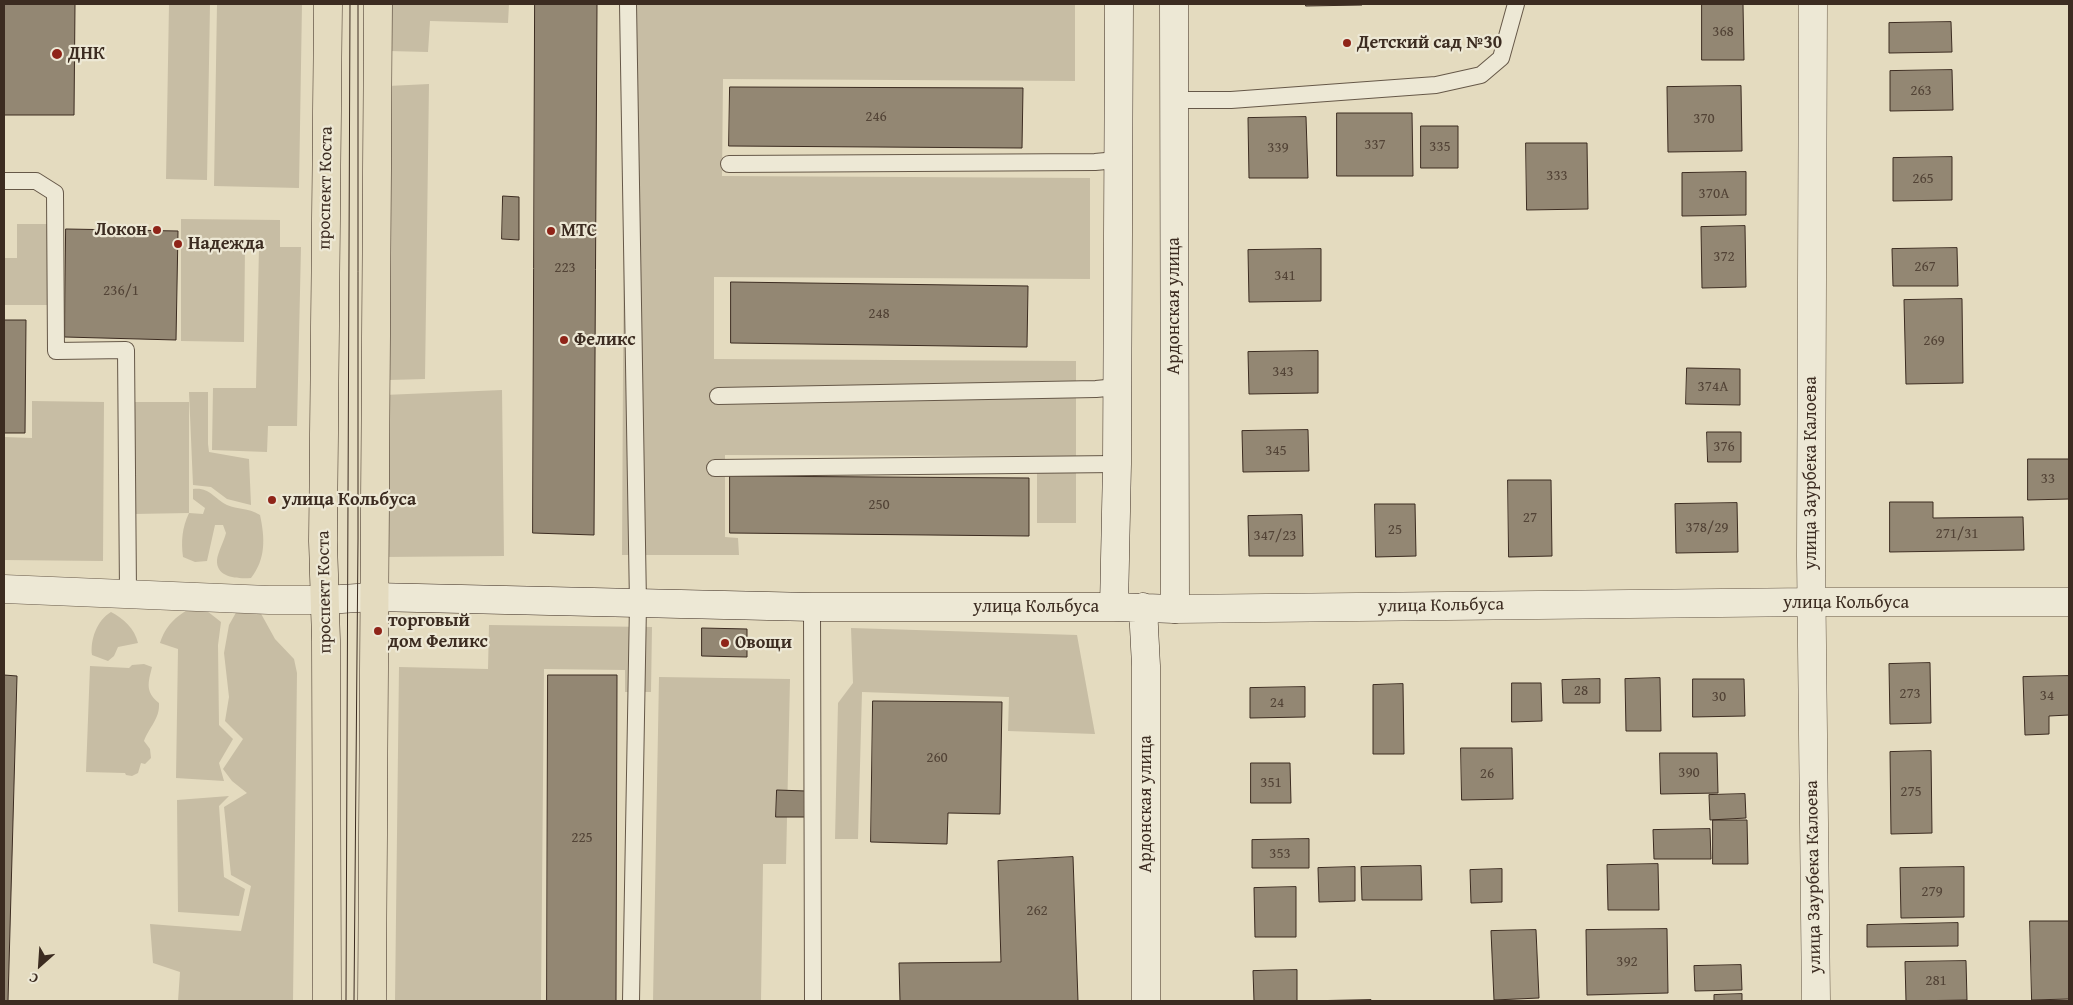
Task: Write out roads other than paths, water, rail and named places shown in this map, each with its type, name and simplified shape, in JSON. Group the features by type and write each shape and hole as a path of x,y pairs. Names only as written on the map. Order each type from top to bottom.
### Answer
{"main road":[{"name":"проспект Коста","path":"326,1001 325,202 328,4"},
{"path":"372,1001 378,4"}],"street":[{"path":"1114,607 1117,464 1119,4"},
{"name":"Ардонская улица","path":"1174,4 1175,609"},
{"name":"улица Заурбека Калоева","path":"1812,4 1811,602 1816,1001"},
{"name":"улица Кольбуса","path":"4,589 128,592 269,600 325,600 374,597 812,607 1143,607 1175,609 1811,602 2069,602"},
{"name":"Ардонская улица","path":"1143,607 1146,666 1146,1001"}],"lane":[{"path":"628,4 638,604 631,1001"},
{"path":"1173,100 1231,100 1436,85 1481,76 1501,58 1516,4"},
{"path":"729,164 1095,162 1117,160"},
{"path":"4,181 36,181 55,192 56,351 126,350 128,592"},
{"path":"718,396 1117,387"},
{"path":"715,468 1117,464"},
{"path":"812,607 813,1001"}],"tram line":[{"path":"346,1001 350,4"},
{"path":"354,1001 358,539 358,4"}],"place":[{"name":"Детский сад №30","path":"1347,43"},
{"name":"ДНК","path":"57,54"},
{"name":"Локон","path":"157,230"},
{"name":"МТС","path":"551,231"},
{"name":"Надежда","path":"178,244"},
{"name":"Феликс","path":"564,340"},
{"name":"улица Кольбуса","path":"272,500"},
{"name":"торговый дом Феликс","path":"378,631"},
{"name":"Овощи","path":"725,643"}]}
